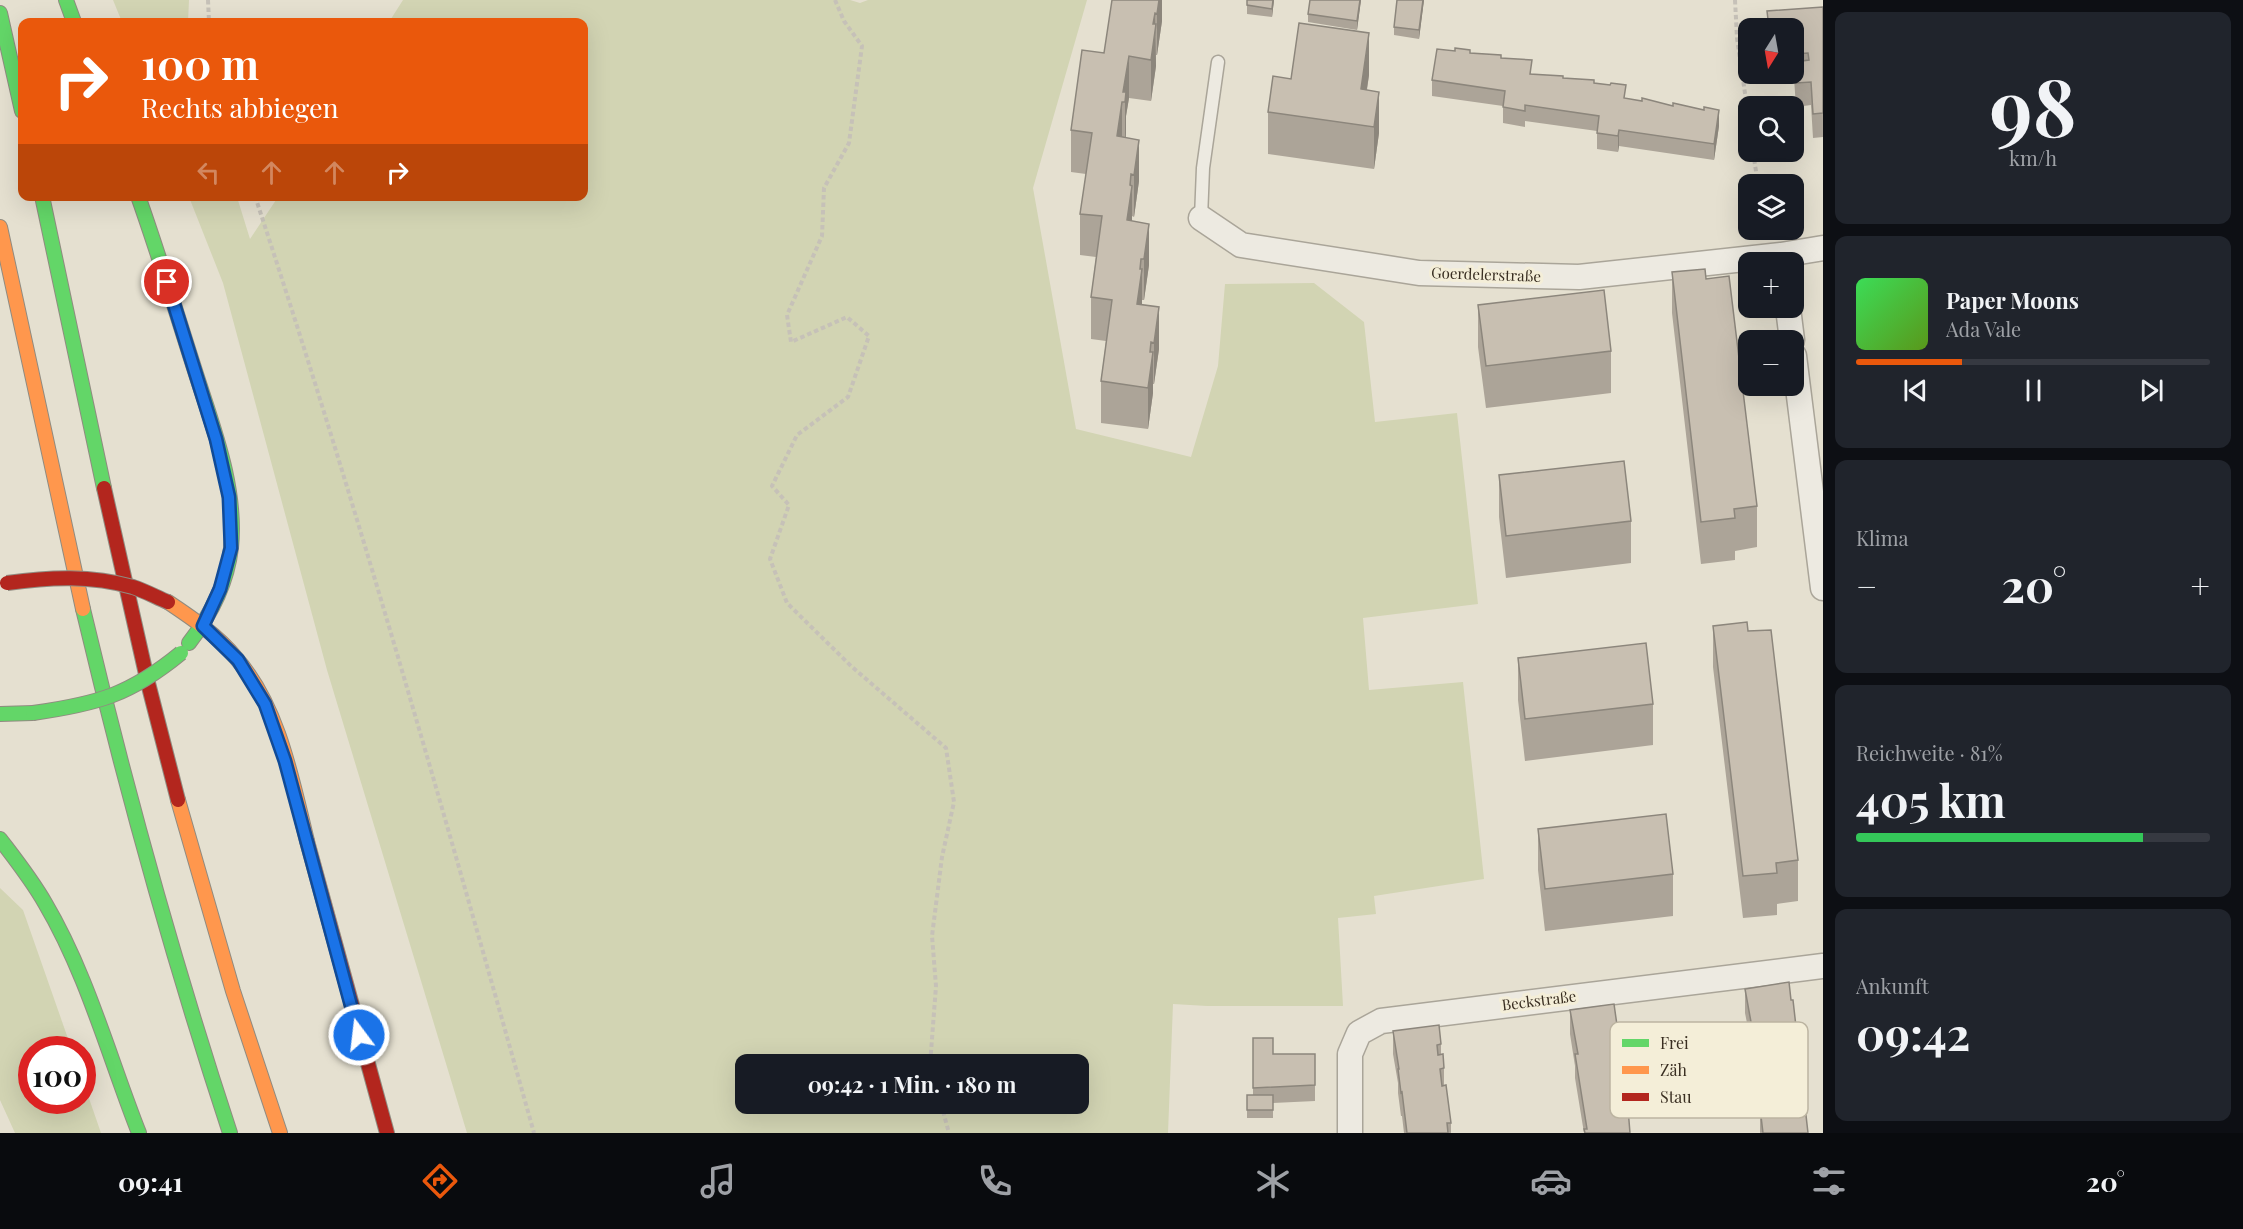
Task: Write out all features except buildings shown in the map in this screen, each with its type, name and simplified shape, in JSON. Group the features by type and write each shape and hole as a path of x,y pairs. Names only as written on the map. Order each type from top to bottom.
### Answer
{"highway":[{"path":"66,0 73,18"},
{"path":"0,13 18,93"},
{"path":"43,201 112,527 164,750 207,905 258,1072 280,1133"},
{"path":"0,714 66,709 110,698 148,679 181,653 203,626 220,589 231,548 229,497 216,439 140,201"},
{"path":"0,227 65,532 119,760 156,902 230,1133"},
{"path":"3,584 47,576 87,578 130,586 168,602 203,626 238,660 265,704 285,761 364,1056 387,1133"},
{"path":"0,839 14,854 50,912 72,958 139,1133"}],"street":[{"name":"Goerdelerstraße","path":"1201,218 1242,245 1419,273 1579,277 1738,263"},
{"name":"Goerdelerstraße","path":"1804,253 1823,248"},
{"path":"1799,396 1823,588"},
{"name":"Beckstraße","path":"1350,1133 1350,1054 1359,1033 1381,1021 1823,966"}],"lane":[{"path":"1201,218 1203,168 1218,62"}],"path":[{"path":"208,0 208,18"},
{"path":"835,0 844,21 862,46 849,143 824,188 822,236 787,315 791,342 847,317 869,336 848,397 797,435 772,486 789,505 770,559 788,603 851,666 946,748 954,802 942,857 932,936 936,986 931,1054"},
{"path":"1735,0 1737,38 1745,96"},
{"path":"257,201 378,590 534,1133"},
{"path":"944,1114 949,1133"}],"green space":[{"path":"113,0 189,0 188,18 120,18"},
{"path":"403,0 850,0 860,3 868,0 1087,0 1033,188 1076,429 1191,457 1218,366 1225,284 1314,283 1364,322 1375,422 1457,413 1478,604 1363,618 1369,690 1463,682 1484,879 1374,896 1376,914 1338,918 1343,1006 1173,1004 1168,1133 467,1133 327,670 223,283 191,201 238,201 250,239 275,201 588,201 588,18 392,18"},
{"path":"0,888 23,910 67,1036 18,1036 18,1114 94,1114 101,1133 15,1133 0,1100"}],"traffic: fast":[{"path":"66,0 73,18"},
{"path":"0,13 18,93"},
{"path":"43,201 104,488"},
{"path":"140,201 217,438 231,504 231,548 226,574 204,622 189,643"},
{"path":"83,609 151,872 230,1133"},
{"path":"33,713 76,706 112,695 145,679 181,653"},
{"path":"0,714 33,713"},
{"path":"0,839 24,870 60,930 85,987 139,1133"}],"traffic: slow":[{"path":"0,227 83,609"},
{"path":"168,602 221,642 251,677 282,745 307,841"},
{"path":"178,800 233,991 280,1133"}],"traffic: jam":[{"path":"104,488 148,683 178,800"},
{"path":"7,583 55,578 102,580 133,587 168,602"},
{"path":"307,841 387,1133"}],"route":[{"path":"167,282 216,439 229,497 231,548 220,589 203,626 238,660 265,704 285,761 359,1035"}]}
